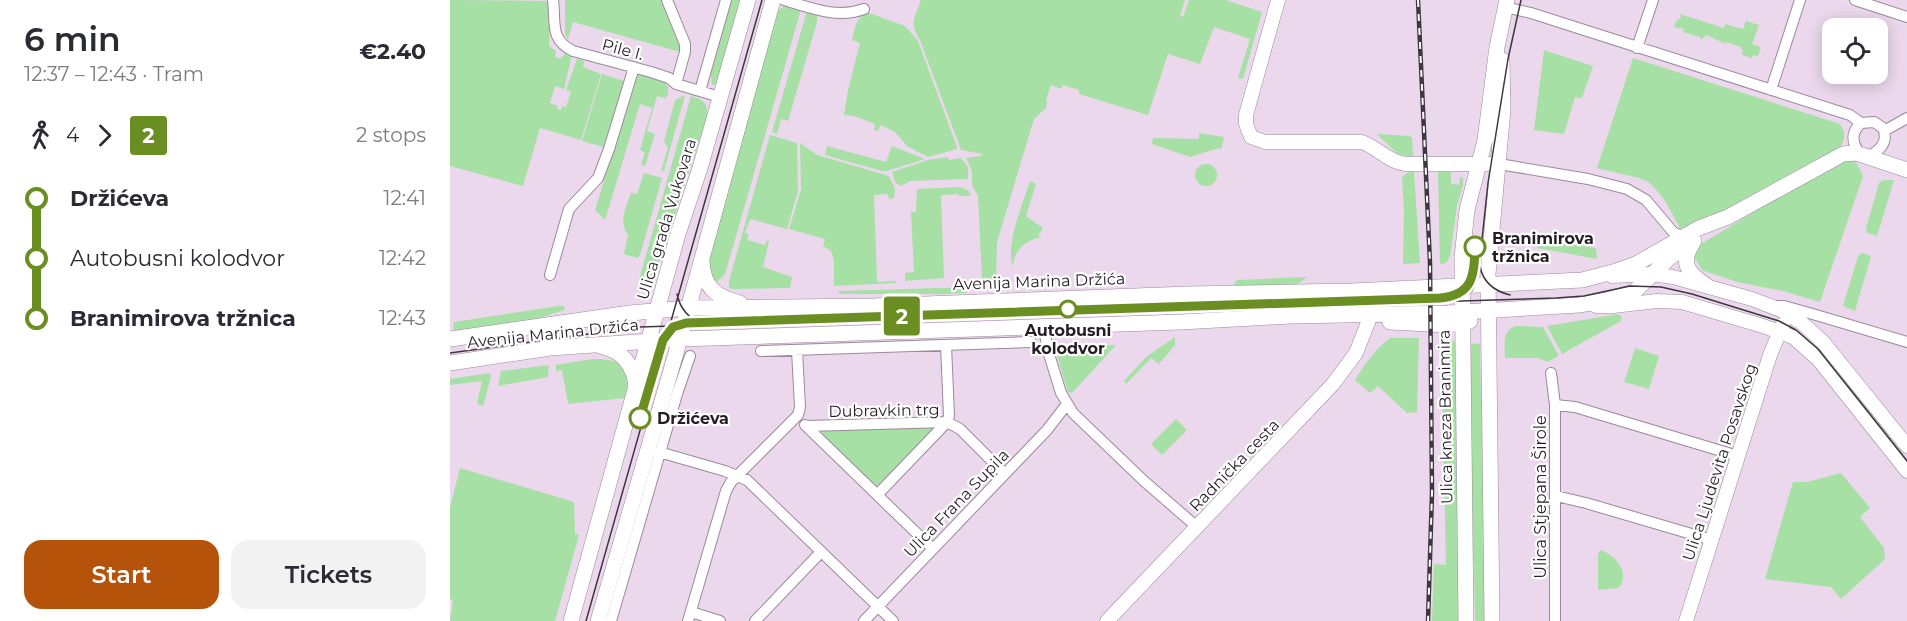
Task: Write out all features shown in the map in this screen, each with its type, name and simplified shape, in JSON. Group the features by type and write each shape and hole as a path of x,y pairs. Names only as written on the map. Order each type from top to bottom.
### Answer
{"main road":[{"name":"Ulica grada Vukovara","path":"571,621 678,234 700,168 748,0"},
{"path":"598,621 680,339 773,0"},
{"name":"Ulica kneza Branimira","path":"1467,620 1462,318 1464,232 1467,210 1488,124 1499,36 1506,3"},
{"name":"Ulica kneza Branimira","path":"1492,621 1488,285 1504,76 1499,36"},
{"path":"1706,285 1694,277 1686,262 1689,239 1710,223 1728,217 1843,154 1867,157 1907,170"},
{"name":"Avenija Marina Držića","path":"450,339 630,312 688,308 896,305 1177,294 1462,287 1572,281 1598,277 1636,264 1689,239"},
{"name":"Avenija Marina Držića","path":"450,363 550,348 649,340 1341,315 1462,318 1488,311 1579,305 1629,295 1689,239"},
{"path":"703,252 704,275 712,291 727,299 761,308"},
{"path":"1341,315 1412,324 1462,318"},
{"path":"594,345 611,349 625,358 634,377 636,392"}],"street":[{"name":"Pile I.","path":"553,0 556,37 563,46 575,52 669,78 676,84 720,97"},
{"path":"668,0 685,44 676,84"},
{"path":"700,91 726,0"},
{"path":"784,0 833,13 849,13 864,9"},
{"path":"1278,0 1246,116 1246,124 1251,137 1265,142 1362,142 1394,161 1406,164 1499,164 1595,181 1627,189 1646,200 1673,232 1689,239"},
{"path":"1637,48 1653,0"},
{"path":"1772,90 1800,0"},
{"path":"1855,0 1907,16"},
{"path":"1506,3 1637,48 1851,115 1861,123"},
{"path":"550,275 569,208 598,178 634,67"},
{"path":"1884,131 1907,118"},
{"path":"1854,133 1854,146 1867,157 1883,145 1884,131 1881,126 1874,122 1861,123"},
{"path":"1843,154 1861,123"},
{"path":"1598,277 1652,274 1673,277 1774,306 1810,330 1823,342 1907,446"},
{"path":"1579,305 1613,306 1648,301 1682,302 1779,331 1800,342 1818,359 1907,471"},
{"path":"1774,306 1784,306 1826,317 1907,342"},
{"name":"Ulica Ljudevita Posavskog","path":"1686,621 1779,331 1787,314"},
{"name":"Radnička cesta","path":"1107,621 1333,384 1356,353 1369,320"},
{"path":"1037,326 1045,334 1061,393 1078,418 1197,527"},
{"path":"761,351 1030,342"},
{"path":"946,345 949,416 947,422 960,429 1005,474"},
{"path":"720,621 690,617 724,495 731,482 796,418 800,407 797,350"},
{"path":"612,621 680,382 690,356"},
{"name":"Ulica Stjepana Širole","path":"1551,373 1555,405 1555,621"},
{"name":"Ulica Frana Supila","path":"864,621 1047,430 1067,404"},
{"path":"1555,405 1575,407 1738,456"},
{"name":"Dubravkin trg","path":"796,418 878,494 947,422"},
{"name":"Dubravkin trg","path":"807,426 947,422"},
{"path":"660,452 739,475 747,480 893,621"},
{"path":"878,494 932,548"},
{"path":"1556,496 1578,500 1712,540"},
{"path":"755,621 821,552"}],"green space":[{"path":"450,0 548,1 549,46 556,51 555,57 560,59 567,52 572,55 564,89 555,86 550,103 558,106 557,109 561,110 562,106 566,107 571,92 566,90 577,59 584,61 583,67 601,74 581,140 540,128 523,186 450,166"},
{"path":"565,0 664,0 680,42 680,52 573,22 568,39 565,34"},
{"path":"732,0 740,0 718,79 716,84 712,85 711,75"},
{"path":"921,0 1185,0 1180,16 1183,17 1189,0 1226,0 1262,12 1243,79 1238,78 1250,39 1214,27 1200,64 1168,54 1148,115 1079,94 1079,90 1063,85 1061,89 1051,85 1046,108 1034,119 997,242 996,277 991,282 984,282 982,280 978,196 972,185 972,171 966,158 983,154 961,150 915,29 914,20"},
{"path":"786,5 800,9 800,13 726,271 723,277 713,285 707,263 778,10"},
{"path":"807,11 817,15 817,22 788,121 781,119 777,134 772,132"},
{"path":"869,13 905,26 918,41 957,149 928,157 907,146 895,132 881,125 878,131 874,130 875,124 854,116 844,115 860,43 852,40 854,31 861,17"},
{"path":"1680,14 1724,28 1725,24 1743,29 1746,21 1759,25 1752,44 1761,47 1758,56 1754,55 1751,58 1742,55 1741,47 1727,42 1726,44 1706,35 1701,40 1700,37 1683,32 1684,29 1674,27 1676,21 1681,18"},
{"path":"1544,50 1593,66 1582,98 1575,97 1564,134 1534,130"},
{"path":"1633,58 1840,124 1844,133 1841,147 1692,227 1680,228 1664,199 1650,183 1639,178 1597,168"},
{"path":"602,74 624,81 604,147 582,141"},
{"path":"640,74 664,81 668,87 668,95 665,98 657,96 647,131 655,134 645,166 641,165 645,152 640,150 652,108 640,104 605,220 595,210 636,77"},
{"path":"685,95 664,171 661,171 668,147 664,142 675,100"},
{"path":"691,96 703,101 707,107 706,120 653,281 639,280"},
{"path":"1199,133 1224,137 1221,150 1219,148 1190,157 1152,144 1153,138 1199,139"},
{"path":"1377,134 1410,136 1413,157 1398,154"},
{"path":"770,135 797,143 798,191 787,229 750,219 745,233 749,234 747,240 765,245 767,240 769,242 763,267 792,277 790,288 732,289 729,288 729,281"},
{"path":"800,143 817,155 889,176 895,189 894,198 889,199 888,194 874,195 877,282 896,281 896,283 834,286 834,260 831,251 823,246 825,239 789,229 801,190"},
{"path":"827,146 886,162 892,146 925,159 882,171 825,155"},
{"path":"947,157 949,160 961,158 968,167 968,179 910,181 901,186 895,182 892,172 928,160"},
{"path":"1841,160 1855,160 1863,176 1820,302 1783,291 1737,282 1702,270 1692,253 1701,244"},
{"path":"1206,164 1214,167 1217,175 1214,183 1206,186 1198,183 1195,175 1198,167"},
{"path":"1409,172 1414,172 1420,263 1403,264 1402,177"},
{"path":"1438,172 1451,172 1451,184 1459,185 1460,177 1463,177 1450,256 1446,262 1440,264"},
{"path":"644,173 662,178 640,255 637,258 624,254 628,235 623,220 631,193 637,194"},
{"path":"1883,180 1894,180 1877,236 1867,233 1866,228 1879,183"},
{"path":"1030,181 1036,184 1026,216 1043,228 1038,235 1041,237 1021,247 1013,267 1011,247 1013,236"},
{"path":"960,187 969,191 971,196 941,195 944,278 905,281 905,273 914,272 911,212 916,212 917,189"},
{"path":"1540,239 1596,248 1597,259 1538,248"},
{"path":"1862,253 1871,256 1855,311 1843,306 1858,256"},
{"path":"1307,277 1296,285 1233,285 1237,280"},
{"path":"972,287 966,293 945,294 840,294 838,291"},
{"path":"564,306 565,310 533,320 456,331 453,329 454,322"},
{"path":"1618,314 1622,317 1621,321 1562,354 1547,326"},
{"path":"1516,326 1543,327 1558,356 1548,362 1538,358 1505,358 1506,335 1511,328"},
{"path":"1441,336 1457,343 1460,621 1432,621 1434,564 1446,565"},
{"path":"1175,337 1175,345 1159,364 1151,358 1126,384 1124,381 1146,357"},
{"path":"1390,338 1419,338 1417,412 1407,413 1378,386 1370,393 1355,380 1371,357"},
{"path":"1468,343 1480,344 1481,397 1486,450 1487,621 1476,621 1475,618 1470,518"},
{"path":"1116,345 1072,393 1068,392 1056,348"},
{"path":"1635,348 1659,356 1649,389 1624,382"},
{"path":"592,359 611,360 623,367 628,379 625,398 568,404 562,370 556,371 556,365"},
{"path":"549,365 548,377 498,386 501,371"},
{"path":"490,373 491,377 483,406 477,404 482,381 450,385 450,379"},
{"path":"1176,419 1187,430 1162,455 1151,444"},
{"path":"931,426 934,428 931,433 876,487 827,439 822,430"},
{"path":"460,468 574,502 575,534 579,535 555,621 450,621 453,601 450,599 450,507"},
{"path":"1841,473 1870,508 1860,517 1884,548 1885,559 1841,599 1831,587 1765,579 1793,482 1807,482"},
{"path":"1600,550 1606,552 1620,565 1623,577 1618,588 1598,590"}],"tram line":[{"path":"586,621 762,0"},
{"path":"1457,301 1472,291 1478,277 1488,183 1508,59 1521,0"},
{"name":"2","path":"640,418 663,340 673,327 686,323 1440,298 1459,294 1468,286 1473,272 1475,247"},
{"path":"1480,266 1481,272 1490,285 1510,295"},
{"path":"450,353 640,327 1556,298 1584,296 1630,286 1661,287 1692,294 1779,321 1796,330 1818,349 1907,461"},
{"path":"677,294 686,312 703,324"}],"railway":[{"path":"1418,0 1430,263 1432,493 1428,621"}],"place":[{"name":"Branimirova tržnica","path":"1475,247"},
{"name":"Autobusni kolodvor","path":"1068,309"},
{"name":"Držićeva","path":"640,418"}]}
